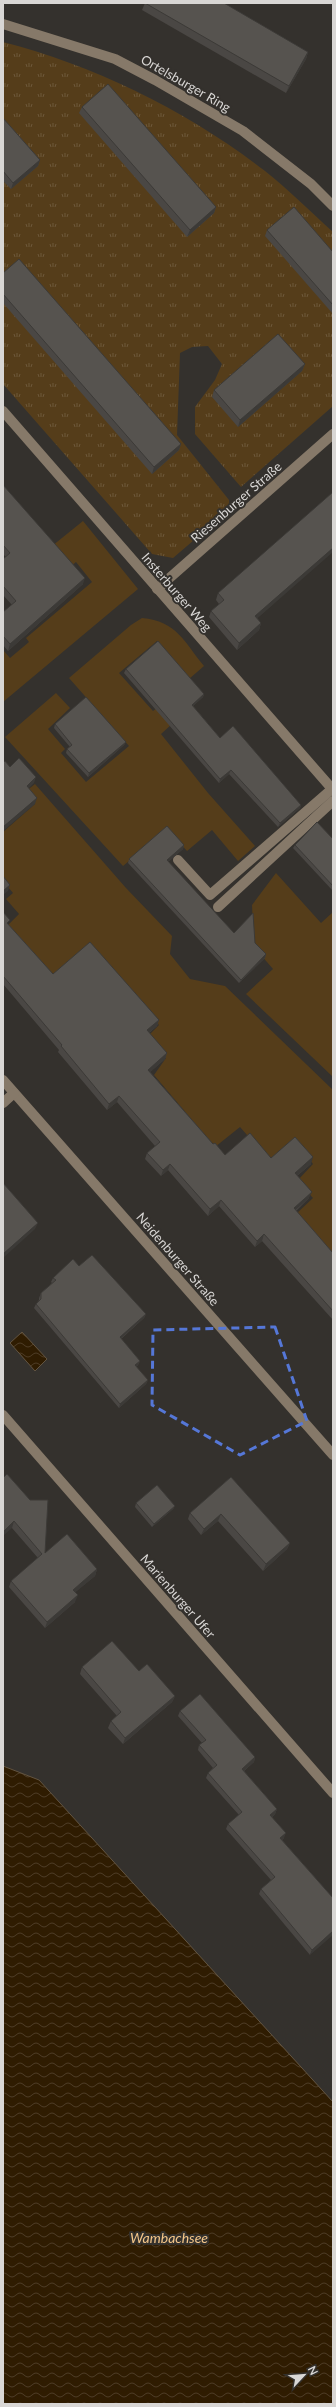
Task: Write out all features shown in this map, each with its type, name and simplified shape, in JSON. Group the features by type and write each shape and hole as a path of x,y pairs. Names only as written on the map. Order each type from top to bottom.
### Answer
{"street":[{"name":"Ortelsburger Ring","path":"3,24 115,58 155,80 244,131 311,184 333,206"},
{"name":"Insterburger Weg","path":"3,411 156,589 332,789"},
{"name":"Riesenburger Straße","path":"156,589 333,434"},
{"path":"178,860 210,895 332,789"},
{"path":"218,907 333,801"},
{"name":"Neidenburger Straße","path":"3,1080 333,1455"},
{"path":"3,1103 14,1093"},
{"name":"Marienburger Ufer","path":"5,1421 333,1793"}],"highlighted area":[{"path":"275,1327 307,1421 240,1455 152,1405 153,1330"}],"green space":[{"path":"3,42 38,52 107,78 140,93 205,129 265,171 333,232 333,406 241,487 195,434 195,407 215,380 222,364 208,346 192,347 180,353 177,435 229,500 229,510 173,558 152,554 3,384"},
{"path":"83,521 138,589 3,702 3,650 10,658 29,642 26,638 92,582 76,562 70,567 52,546"},
{"path":"142,618 164,623 172,628 185,641 204,666 189,679 157,641 119,673 153,711 172,697 184,713 161,734 208,793 255,846 238,861 212,830 187,851 167,829 123,866 5,737 56,693 70,708 48,729 65,749 61,753 86,782 129,746 69,678 131,625"},
{"path":"35,784 126,888 172,936 170,954 190,979 225,986 333,1090 333,1257 296,1214 313,1198 297,1181 313,1164 304,1151 270,1161 240,1127 215,1147 154,1075 166,1058 147,1037 159,1025 151,1015 51,978 5,928 19,914 6,899 13,893 3,881 3,832 35,804 25,792"},
{"path":"276,873 321,923 333,912 333,1077 246,994 273,969 254,947 252,905"}],"water":[{"path":"22,1332 47,1359 35,1371 10,1343"},
{"name":"Wambachsee","path":"3,1766 39,1780 333,2102 333,2404 3,2404"}],"building":[{"path":"145,3 224,3 308,52 289,86"},
{"path":"108,84 216,207 190,230 82,107"},
{"path":"3,118 40,160 13,183 3,171"},
{"path":"294,207 333,252 333,305 267,230"},
{"path":"19,259 181,444 154,467 3,294 3,273"},
{"path":"278,334 305,364 240,420 214,390"},
{"path":"3,485 85,578 10,644 3,636 3,612 16,601 3,586 3,559 10,553 3,545"},
{"path":"333,492 333,548 255,616 261,623 239,643 211,611 224,600 218,593"},
{"path":"158,641 204,694 192,705 220,738 233,726 301,805 280,823 231,770 220,779 126,669"},
{"path":"86,697 126,742 89,773 67,749 72,745 55,724"},
{"path":"19,758 36,777 27,786 37,798 3,827 3,762 5,761 10,767"},
{"path":"317,822 333,839 333,886 295,845"},
{"path":"167,826 184,845 167,860 234,933 253,913 255,943 266,954 241,980 129,859"},
{"path":"3,876 10,885 3,891"},
{"path":"3,912 10,920 7,923 53,974 90,942 159,1020 147,1030 167,1053 148,1070 213,1144 215,1143 225,1155 250,1133 271,1158 295,1137 313,1157 295,1173 312,1192 294,1208 333,1253 333,1311 264,1234 257,1241 221,1200 210,1209 170,1164 163,1170 147,1153 160,1142 119,1096 109,1104 61,1046 62,1045 3,976"},
{"path":"3,1183 38,1223 3,1254"},
{"path":"92,1255 146,1314 120,1337 140,1361 135,1365 148,1380 120,1404 36,1304 41,1299 41,1293 56,1280 53,1278 73,1259 79,1266"},
{"path":"7,1474 30,1500 48,1500 45,1553 67,1534 97,1569 73,1590 78,1595 47,1622 11,1581 42,1554 14,1521 3,1532 3,1478"},
{"path":"231,1477 290,1543 266,1564 221,1514 204,1529 190,1513"},
{"path":"157,1485 175,1506 154,1524 136,1503"},
{"path":"112,1641 139,1671 147,1664 175,1696 125,1738 111,1721 121,1712 82,1667"},
{"path":"200,1694 255,1757 242,1769 277,1809 270,1815 286,1833 280,1838 333,1898 333,1931 312,1950 261,1889 275,1877 228,1824 242,1812 208,1773 217,1765 199,1745 206,1740 180,1711"}]}
